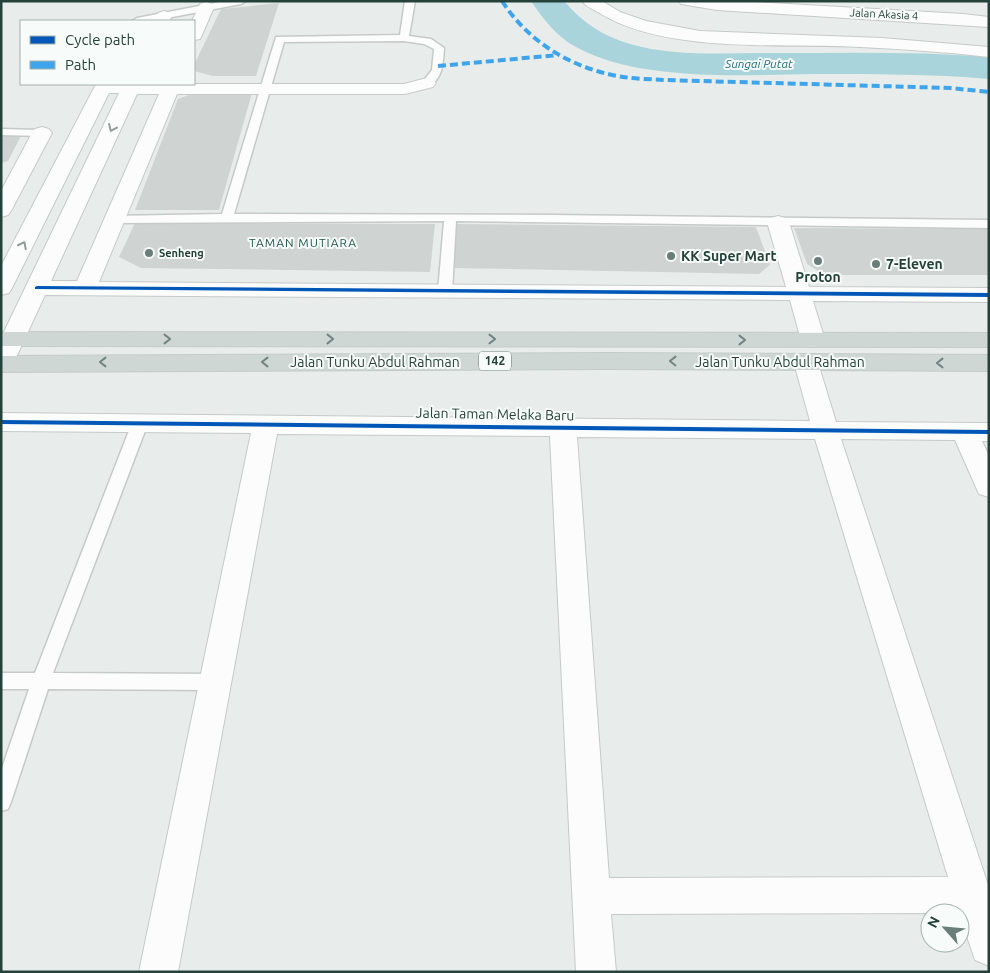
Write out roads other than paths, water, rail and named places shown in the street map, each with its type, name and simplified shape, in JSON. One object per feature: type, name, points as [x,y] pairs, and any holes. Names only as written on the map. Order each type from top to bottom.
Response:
[{"type":"main road","name":"Jalan Tunku Abdul Rahman","points":[[7,339],[810,351],[989,363]]},
{"type":"main road","name":"Jalan Tunku Abdul Rahman","points":[[1,364],[607,361],[989,340]]},
{"type":"street","points":[[590,1],[602,10],[627,22],[685,34],[938,46],[989,52]]},
{"type":"street","points":[[955,1],[963,18]]},
{"type":"street","name":"Jalan Akasia 4","points":[[688,2],[963,18],[989,22]]},
{"type":"street","points":[[195,33],[206,7]]},
{"type":"street","points":[[1,288],[104,86],[405,89],[427,83]]},
{"type":"street","points":[[1,364],[7,339],[37,288],[131,86]]},
{"type":"street","points":[[85,289],[171,86]]},
{"type":"street","points":[[1,211],[9,181],[42,133]]},
{"type":"street","points":[[9,181],[87,181]]},
{"type":"street","points":[[778,222],[799,293],[825,430],[989,947]]},
{"type":"street","points":[[37,288],[989,296]]},
{"type":"street","name":"Jalan Taman Melaka Baru","points":[[1,422],[976,431]]},
{"type":"street","points":[[158,972],[266,424]]},
{"type":"street","points":[[564,428],[596,972]]},
{"type":"street","points":[[976,431],[989,487]]},
{"type":"street","points":[[591,896],[973,895]]},
{"type":"lane","points":[[145,20],[241,1]]},
{"type":"lane","points":[[404,38],[410,1]]},
{"type":"lane","points":[[227,217],[280,39],[404,38],[427,41],[439,48],[437,70],[427,83]]},
{"type":"lane","points":[[1,132],[42,133]]},
{"type":"lane","points":[[114,220],[227,217],[450,218],[989,224]]},
{"type":"lane","points":[[446,292],[450,218]]},
{"type":"lane","points":[[1,802],[41,681],[140,423]]},
{"type":"lane","points":[[1,681],[215,682]]},
{"type":"waterway","name":"Sungai Putat","points":[[547,1],[568,25],[588,40],[617,51],[661,60],[707,64],[909,64],[989,68]]},
{"type":"place","name":"Senheng","points":[[149,253]]},
{"type":"place","name":"KK Super Mart","points":[[671,256]]},
{"type":"place","name":"Proton","points":[[818,261]]},
{"type":"place","name":"7-Eleven","points":[[876,264]]},
{"type":"district","name":"TAMAN MUTIARA","points":[[303,243]]}]
